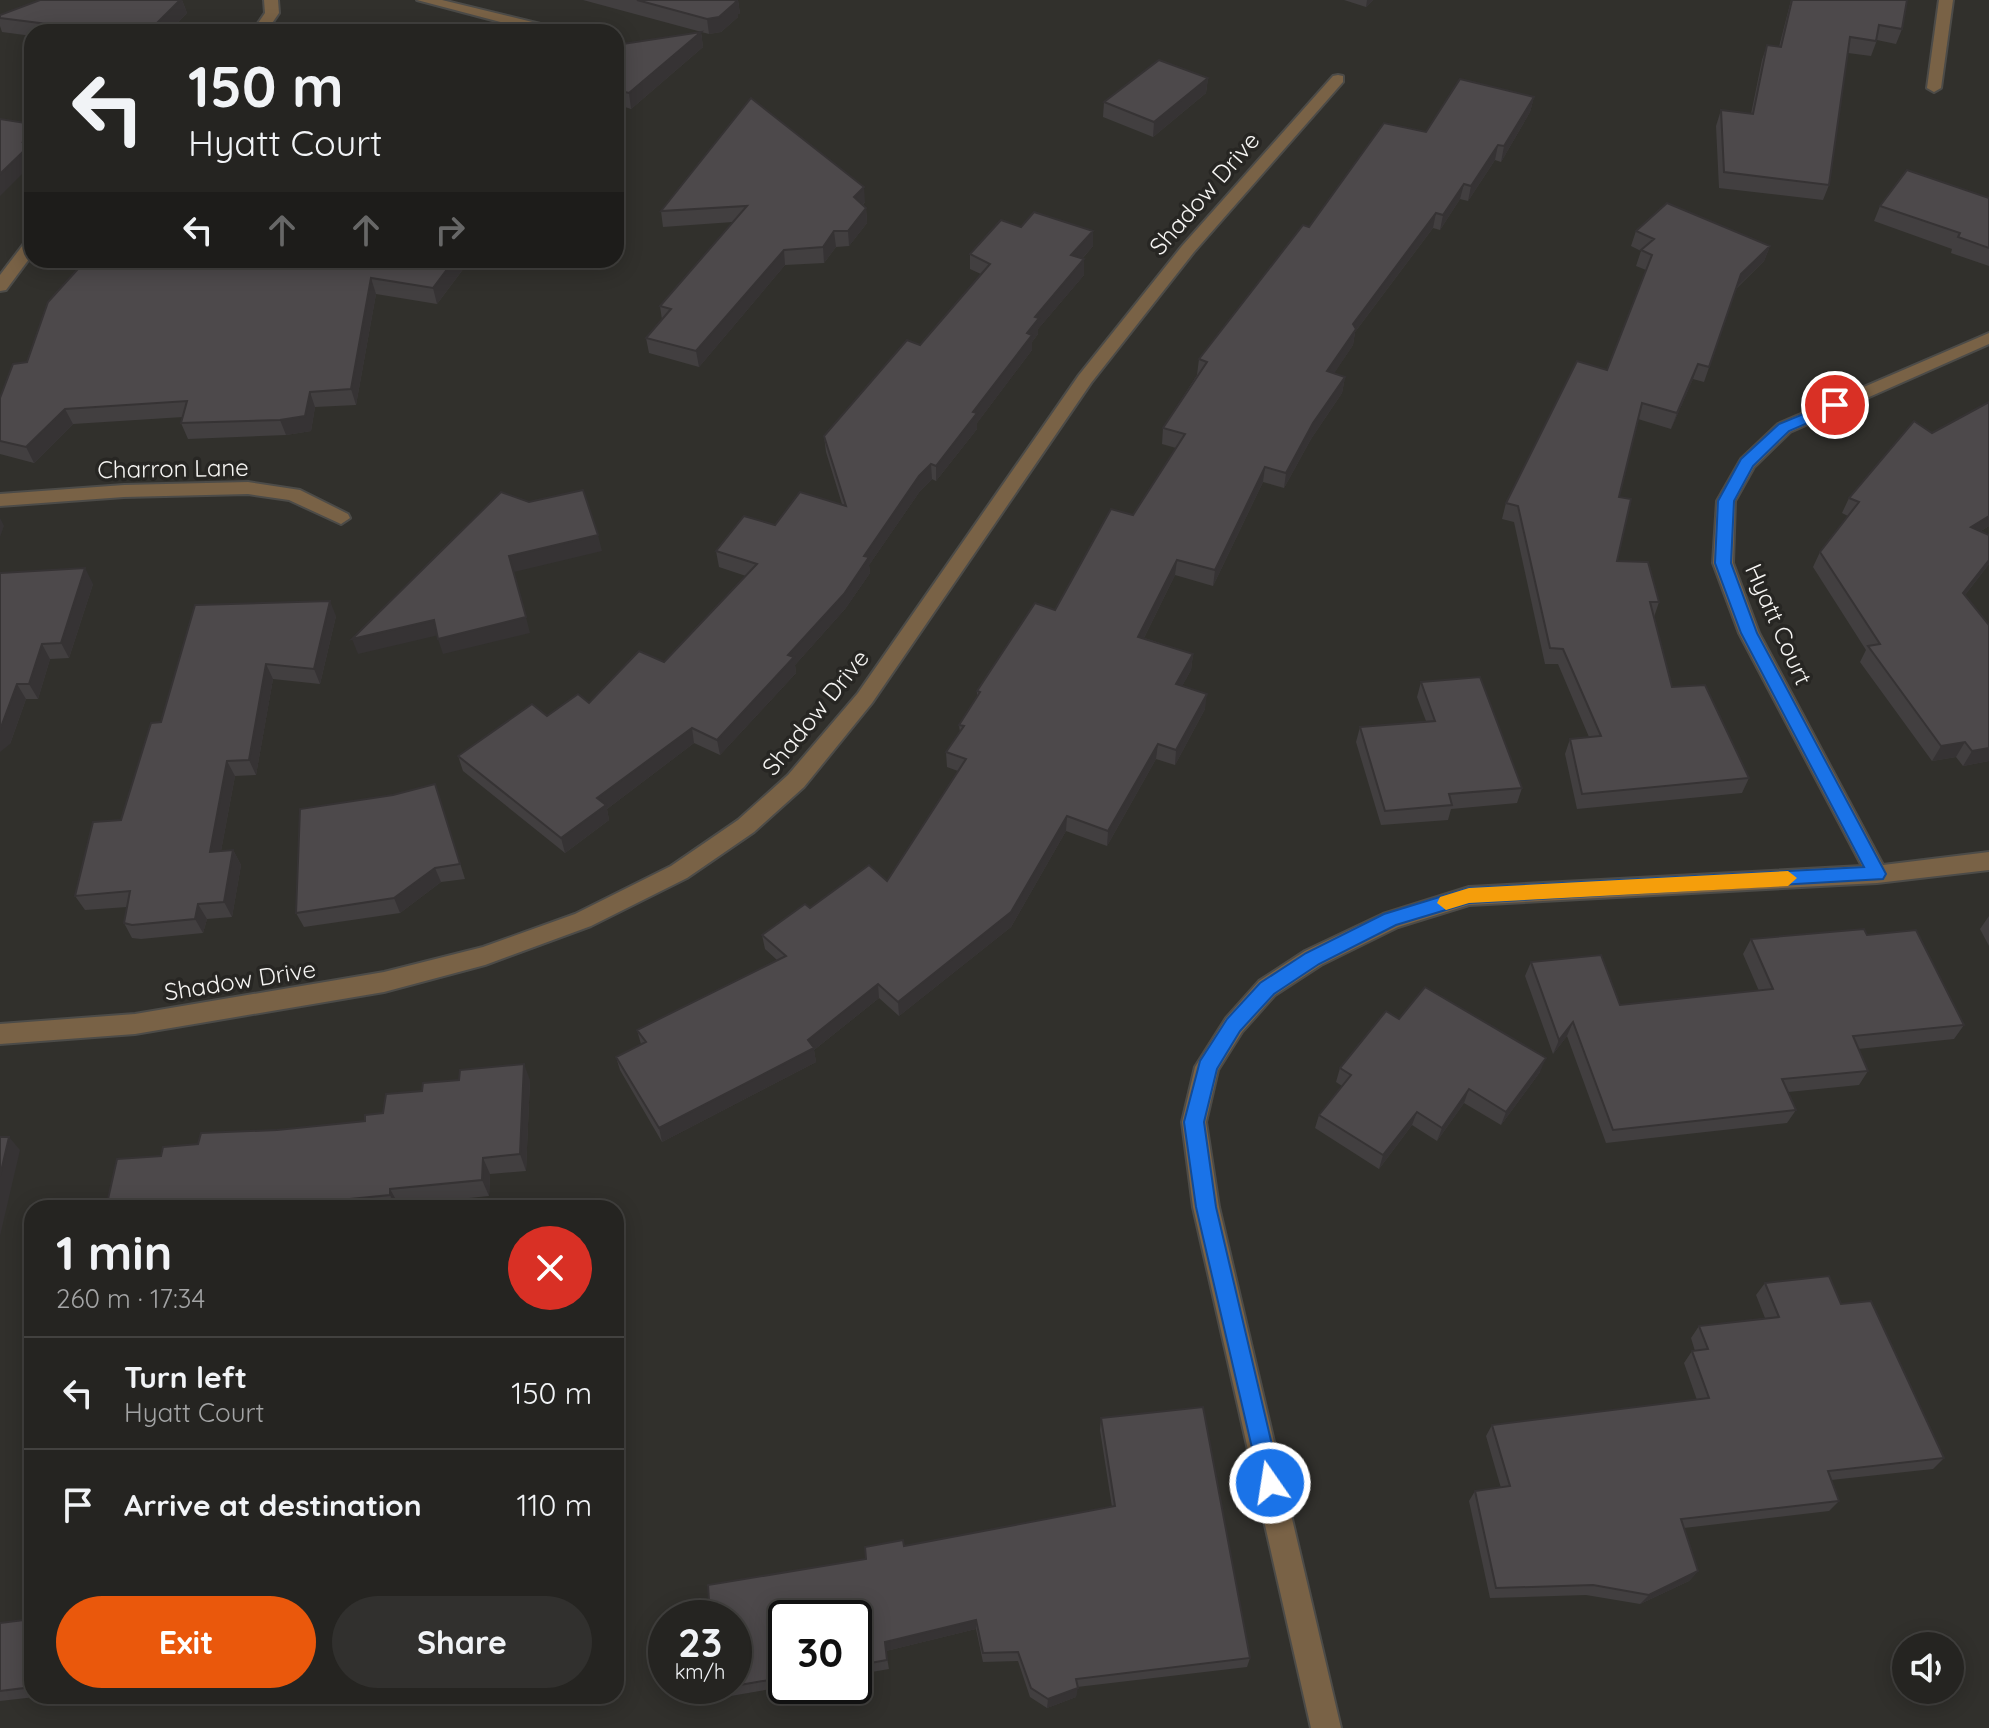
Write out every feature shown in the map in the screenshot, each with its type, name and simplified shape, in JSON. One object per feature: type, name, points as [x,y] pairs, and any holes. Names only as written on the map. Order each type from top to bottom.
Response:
[{"type":"street","points":[[424,0],[523,24]]},
{"type":"street","points":[[1934,88],[1946,0]]},
{"type":"street","points":[[264,24],[276,1]]},
{"type":"street","name":"Shadow Drive","points":[[0,1034],[135,1024],[384,982],[485,956],[583,920],[679,872],[746,826],[796,781],[865,698],[1085,379],[1188,249],[1338,79]]},
{"type":"street","points":[[0,286],[24,254]]},
{"type":"street","name":"Hyatt Court","points":[[1877,874],[1749,633],[1723,563],[1726,501],[1747,463],[1784,428],[1989,338]]},
{"type":"street","name":"Charron Lane","points":[[0,500],[124,491],[248,488],[293,494],[341,518]]},
{"type":"street","points":[[1326,1728],[1206,1207],[1194,1122],[1207,1067],[1234,1025],[1267,988],[1313,958],[1391,920],[1469,896],[1877,874],[1989,861]]},
{"type":"building","points":[[40,0],[180,0],[156,24],[48,24],[0,18],[0,15]]},
{"type":"building","points":[[637,0],[736,2],[719,17],[707,19]]},
{"type":"building","points":[[1792,0],[1907,0],[1902,29],[1879,25],[1876,41],[1850,37],[1829,185],[1724,172],[1721,110],[1753,114],[1767,45],[1781,47]]},
{"type":"building","points":[[701,32],[629,93],[624,92],[624,44]]},
{"type":"building","points":[[1159,60],[1208,78],[1154,122],[1104,102]]},
{"type":"building","points":[[1460,79],[1534,97],[1504,146],[1498,145],[1471,186],[1464,184],[1443,215],[1436,213],[1353,324],[1356,329],[1327,371],[1345,377],[1313,423],[1286,473],[1265,467],[1215,570],[1177,560],[1138,637],[1193,654],[1176,684],[1207,694],[1176,750],[1158,744],[1108,831],[1067,816],[1011,912],[898,1002],[878,984],[808,1040],[814,1048],[659,1128],[616,1057],[646,1042],[637,1030],[786,956],[762,935],[805,904],[810,908],[869,865],[887,881],[966,759],[946,752],[964,726],[959,725],[980,692],[977,691],[1035,603],[1055,610],[1111,509],[1133,515],[1185,434],[1163,428],[1207,362],[1199,359],[1303,225],[1309,227],[1384,123],[1426,132]]},
{"type":"building","points":[[751,98],[864,187],[854,197],[866,208],[848,231],[834,231],[823,247],[784,250],[696,351],[646,338],[671,309],[660,306],[747,206],[661,211]]},
{"type":"building","points":[[0,119],[24,123],[24,151],[0,174]]},
{"type":"building","points":[[1907,170],[1989,198],[1989,248],[1958,237],[1960,233],[1880,206]]},
{"type":"building","points":[[1667,203],[1770,246],[1741,274],[1709,367],[1698,364],[1677,413],[1642,403],[1619,497],[1631,499],[1617,561],[1648,562],[1659,602],[1650,602],[1672,687],[1705,685],[1749,778],[1582,794],[1570,739],[1601,736],[1563,649],[1550,648],[1518,506],[1506,503],[1577,361],[1607,370],[1652,255],[1641,250],[1654,239],[1636,231]]},
{"type":"building","points":[[1034,212],[1093,231],[1071,255],[1084,259],[1035,317],[1039,318],[1027,333],[1032,335],[973,412],[977,413],[936,466],[931,464],[919,476],[864,556],[869,557],[844,594],[788,655],[794,657],[717,740],[692,728],[597,798],[606,805],[561,838],[458,756],[532,704],[547,716],[578,694],[589,703],[639,651],[664,662],[757,564],[716,551],[744,516],[775,525],[800,492],[846,506],[824,436],[907,340],[920,345],[990,264],[970,254],[1001,220],[1021,227]]},
{"type":"building","points":[[79,268],[448,268],[433,288],[371,278],[351,389],[310,392],[305,416],[280,420],[181,423],[187,401],[65,409],[26,447],[0,441],[0,398],[13,364],[27,362],[48,302]]},
{"type":"building","points":[[1989,402],[1989,516],[1971,527],[1989,535],[1989,560],[1963,593],[1989,625],[1989,748],[1972,751],[1965,742],[1941,746],[1868,646],[1880,644],[1820,552],[1859,502],[1849,498],[1914,421],[1932,433]]},
{"type":"building","points":[[583,490],[598,535],[509,556],[526,617],[438,639],[434,620],[352,639],[501,492],[529,502]]},
{"type":"building","points":[[85,568],[61,643],[42,644],[29,684],[17,684],[0,730],[0,573]]},
{"type":"building","points":[[330,601],[314,669],[266,664],[249,760],[227,761],[210,852],[233,850],[224,902],[198,904],[195,919],[132,925],[124,923],[130,891],[75,896],[93,822],[121,820],[151,723],[161,722],[195,605]]},
{"type":"building","points":[[1480,677],[1522,788],[1449,794],[1452,805],[1385,811],[1360,727],[1435,721],[1421,682]]},
{"type":"building","points":[[435,784],[460,864],[435,868],[394,898],[296,913],[300,809],[393,795]]},
{"type":"building","points":[[1864,929],[1867,935],[1916,930],[1964,1025],[1853,1036],[1868,1071],[1782,1079],[1796,1110],[1613,1130],[1573,1022],[1559,1040],[1531,962],[1601,955],[1620,1005],[1773,989],[1751,939]]},
{"type":"building","points":[[1425,987],[1546,1058],[1506,1112],[1469,1089],[1442,1128],[1417,1112],[1383,1155],[1319,1115],[1351,1075],[1340,1068],[1386,1011],[1399,1019]]},
{"type":"building","points":[[524,1064],[520,1154],[483,1158],[482,1180],[390,1189],[390,1195],[340,1200],[108,1200],[117,1159],[161,1156],[163,1147],[198,1144],[201,1133],[277,1130],[365,1121],[365,1115],[383,1113],[386,1094],[422,1091],[423,1083],[459,1080],[460,1070]]},
{"type":"building","points":[[0,1137],[9,1137],[0,1176]]},
{"type":"building","points":[[1829,1276],[1841,1304],[1871,1301],[1944,1458],[1828,1471],[1839,1501],[1681,1519],[1698,1571],[1649,1595],[1593,1585],[1496,1588],[1475,1491],[1510,1486],[1492,1425],[1709,1398],[1692,1351],[1708,1349],[1699,1326],[1779,1317],[1765,1283]]},
{"type":"building","points":[[1203,1407],[1250,1658],[1076,1679],[1078,1688],[1048,1699],[1031,1688],[1018,1652],[983,1653],[976,1620],[885,1642],[887,1660],[872,1663],[872,1600],[768,1600],[768,1680],[752,1683],[752,1600],[709,1600],[708,1585],[866,1559],[865,1547],[903,1540],[904,1546],[1115,1506],[1101,1418]]},
{"type":"building","points":[[24,1620],[24,1688],[0,1691],[0,1623]]},
{"type":"slow traffic","points":[[1446,903],[1469,896],[1788,878]]},
{"type":"route","points":[[1270,1483],[1206,1207],[1194,1122],[1207,1067],[1234,1025],[1267,988],[1313,958],[1391,920],[1469,896],[1877,874],[1749,633],[1723,563],[1726,501],[1747,463],[1784,428],[1835,405]]}]
